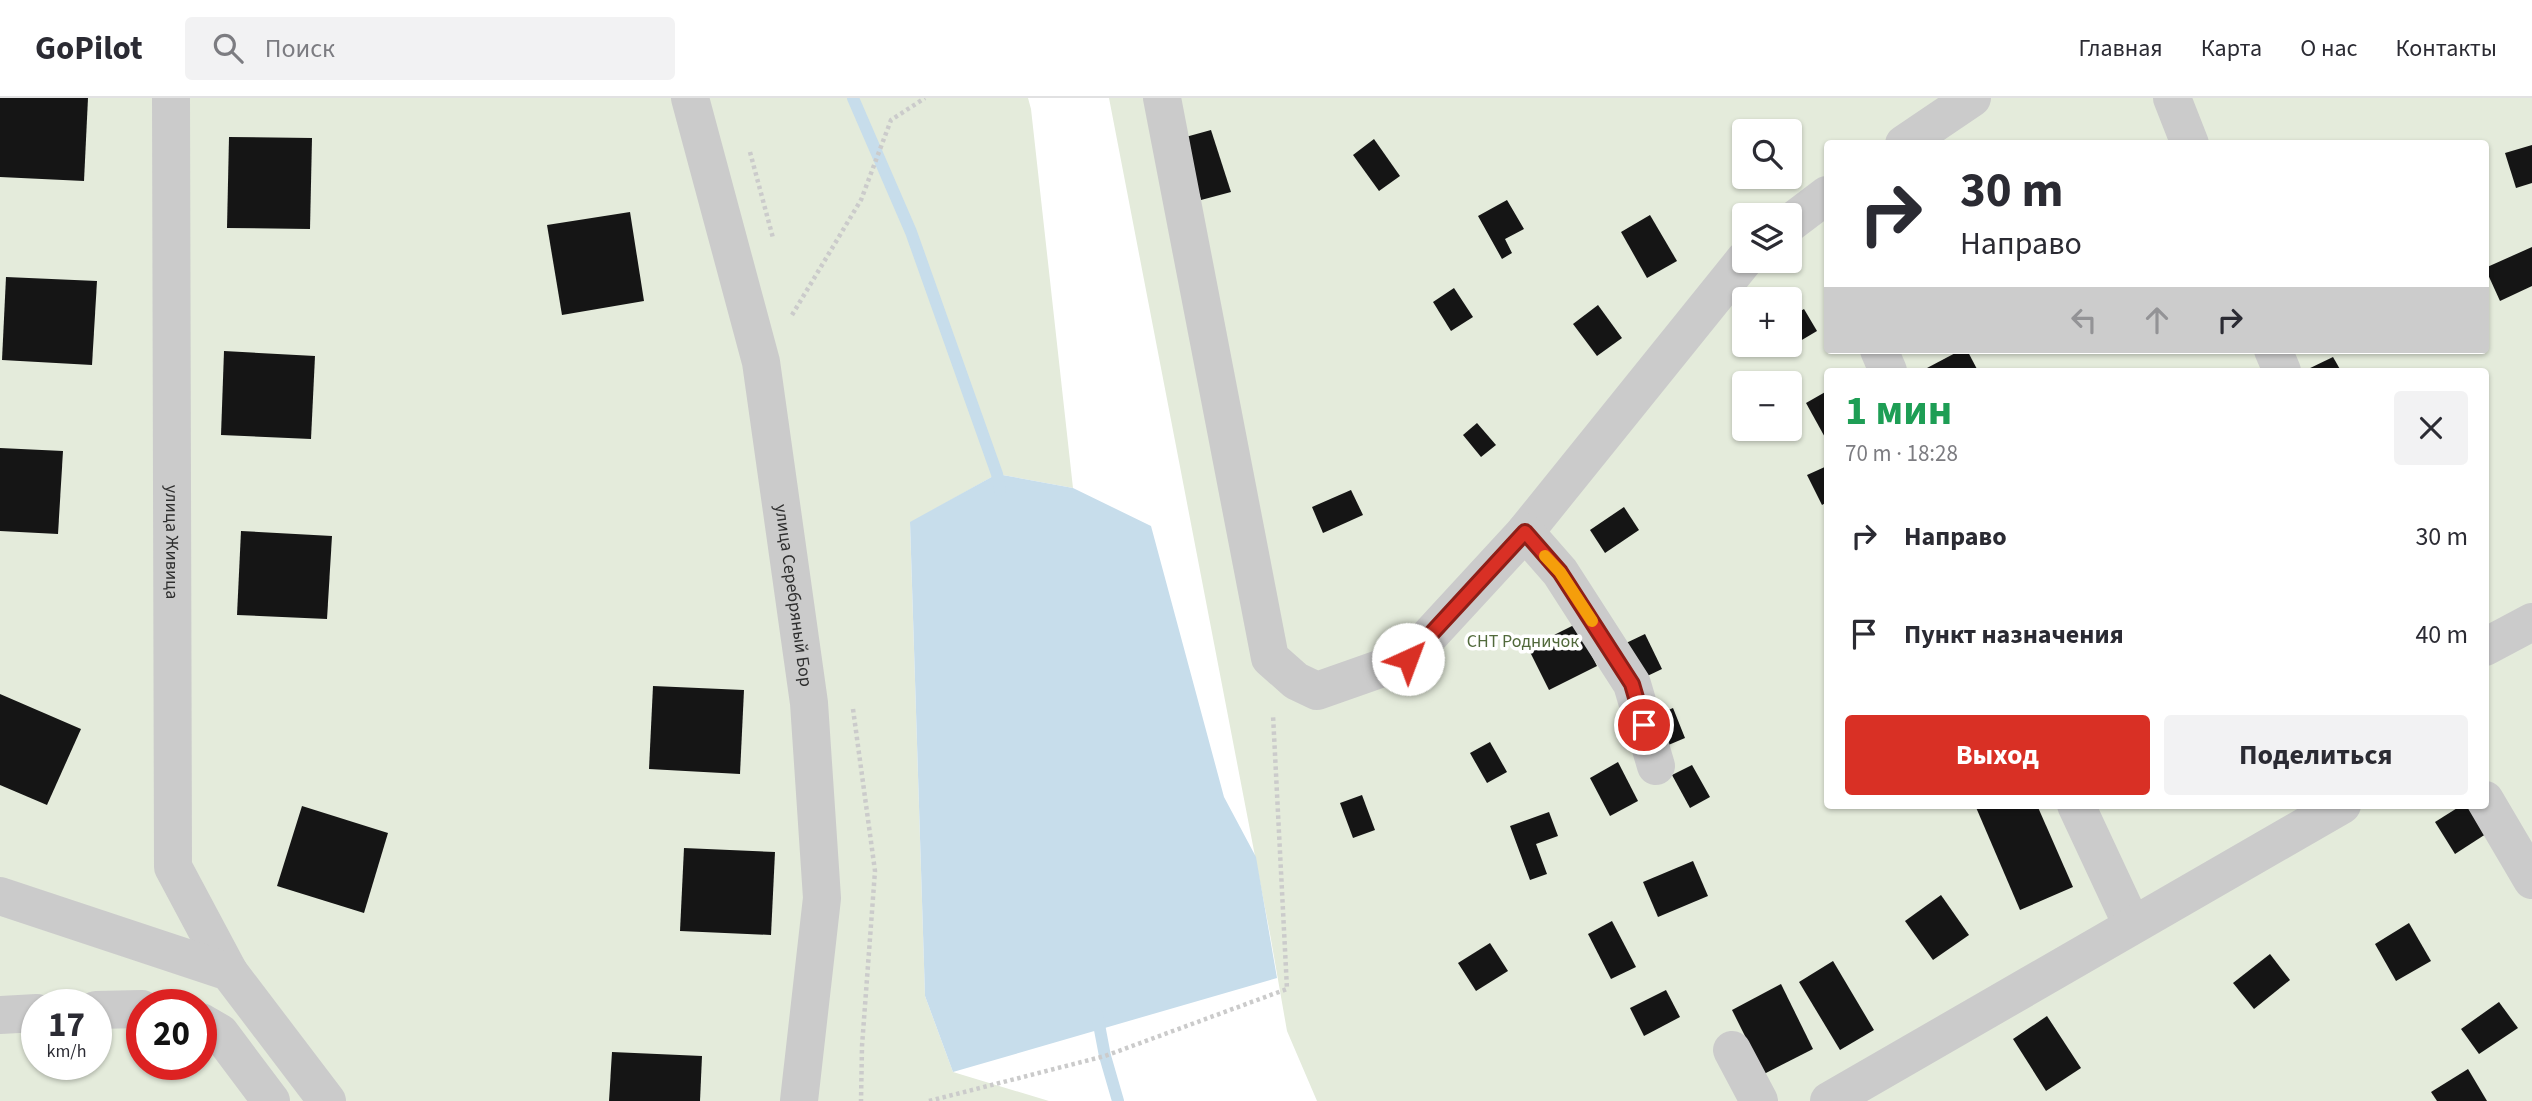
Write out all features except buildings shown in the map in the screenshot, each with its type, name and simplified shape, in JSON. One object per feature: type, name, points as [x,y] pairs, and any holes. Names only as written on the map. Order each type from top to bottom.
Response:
[{"type":"street","name":"улица Живица","points":[[171,98],[173,867],[229,972],[327,1101]]},
{"type":"street","name":"улица Серебряный Бор","points":[[690,98],[761,362],[809,703],[822,898],[800,1101]]},
{"type":"street","points":[[1162,98],[1270,658],[1296,681],[1317,691],[1408,659],[1525,532],[1733,273]]},
{"type":"street","points":[[1910,140],[1972,98]]},
{"type":"street","points":[[2172,98],[2188,140]]},
{"type":"street","points":[[1525,532],[1560,572],[1632,684],[1656,766]]},
{"type":"street","points":[[2489,645],[2532,622]]},
{"type":"street","points":[[2489,807],[2532,880]]},
{"type":"street","points":[[2078,809],[2132,925]]},
{"type":"street","points":[[1829,1101],[2335,809]]},
{"type":"street","points":[[0,896],[229,972]]},
{"type":"street","points":[[0,1014],[21,1013]]},
{"type":"street","points":[[217,1031],[271,1101]]},
{"type":"street","points":[[1732,1050],[1759,1101]]},
{"type":"path","points":[[792,316],[861,200],[891,120],[925,98]]},
{"type":"path","points":[[929,1101],[1105,1056],[1287,989],[1270,658]]},
{"type":"green space","points":[[0,98],[1028,98],[1073,488],[997,474],[910,523],[925,996],[953,1072],[1049,1101],[0,1101]]},
{"type":"green space","name":"СНТ Родничок","points":[[1109,98],[2532,98],[2532,1101],[1317,1101],[1287,1031]]},
{"type":"water","points":[[997,474],[1073,488],[1151,526],[1224,797],[1256,857],[1277,978],[953,1072],[925,996],[910,522]]},
{"type":"waterway","points":[[853,98],[911,232],[997,474],[1000,490]]},
{"type":"waterway","points":[[1097,1014],[1118,1101]]},
{"type":"slow traffic","points":[[1545,556],[1560,572],[1592,621]]},
{"type":"route","points":[[1408,659],[1525,532],[1560,572],[1632,684],[1644,725]]}]
